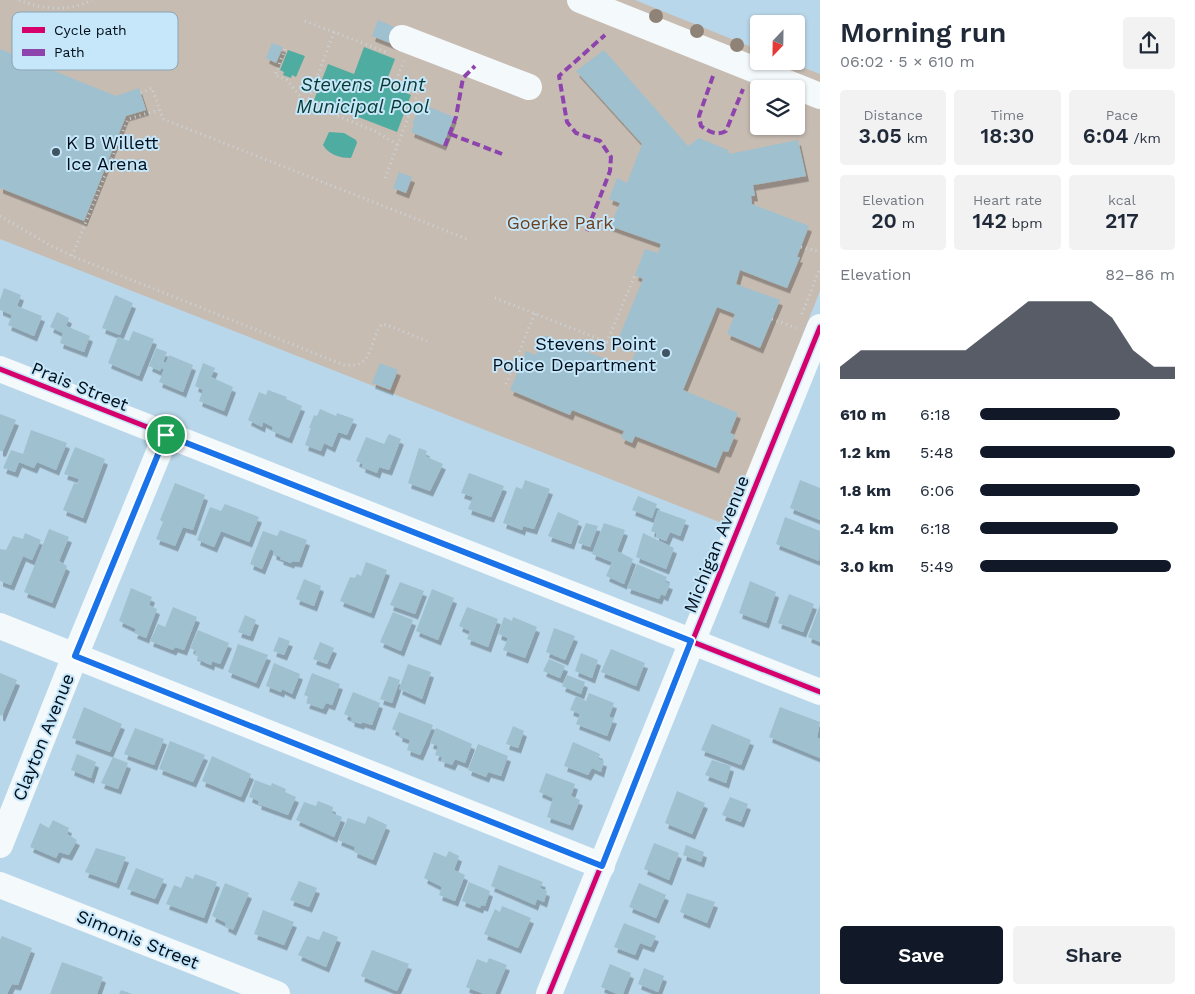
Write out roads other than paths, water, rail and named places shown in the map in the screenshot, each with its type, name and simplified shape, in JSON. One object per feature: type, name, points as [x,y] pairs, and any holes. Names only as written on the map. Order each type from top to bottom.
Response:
[{"type":"street","points":[[580,0],[820,96]]},
{"type":"street","points":[[398,50],[529,87]]},
{"type":"street","name":"Michigan Avenue","points":[[549,994],[691,641],[808,337]]},
{"type":"street","name":"Prais Street","points":[[0,369],[820,692]]},
{"type":"street","name":"Clayton Avenue","points":[[0,845],[166,435]]},
{"type":"street","points":[[0,626],[602,866]]},
{"type":"street","name":"Simonis Street","points":[[0,885],[277,994]]},
{"type":"water","name":"Stevens Point Municipal Pool","points":[[364,47],[395,59],[385,85],[411,95],[397,132],[314,100],[328,64],[354,74]]},
{"type":"water","points":[[288,50],[305,56],[296,77],[292,75],[291,78],[283,75],[284,72],[280,70]]},
{"type":"water","points":[[329,132],[344,133],[356,140],[357,143],[351,158],[335,155],[325,148],[323,145]]},
{"type":"place","name":"K B Willett Ice Arena","points":[[56,152]]},
{"type":"place","name":"Stevens Point Police Department","points":[[666,353]]},
{"type":"park label","name":"Goerke Park","points":[[560,222]]}]
